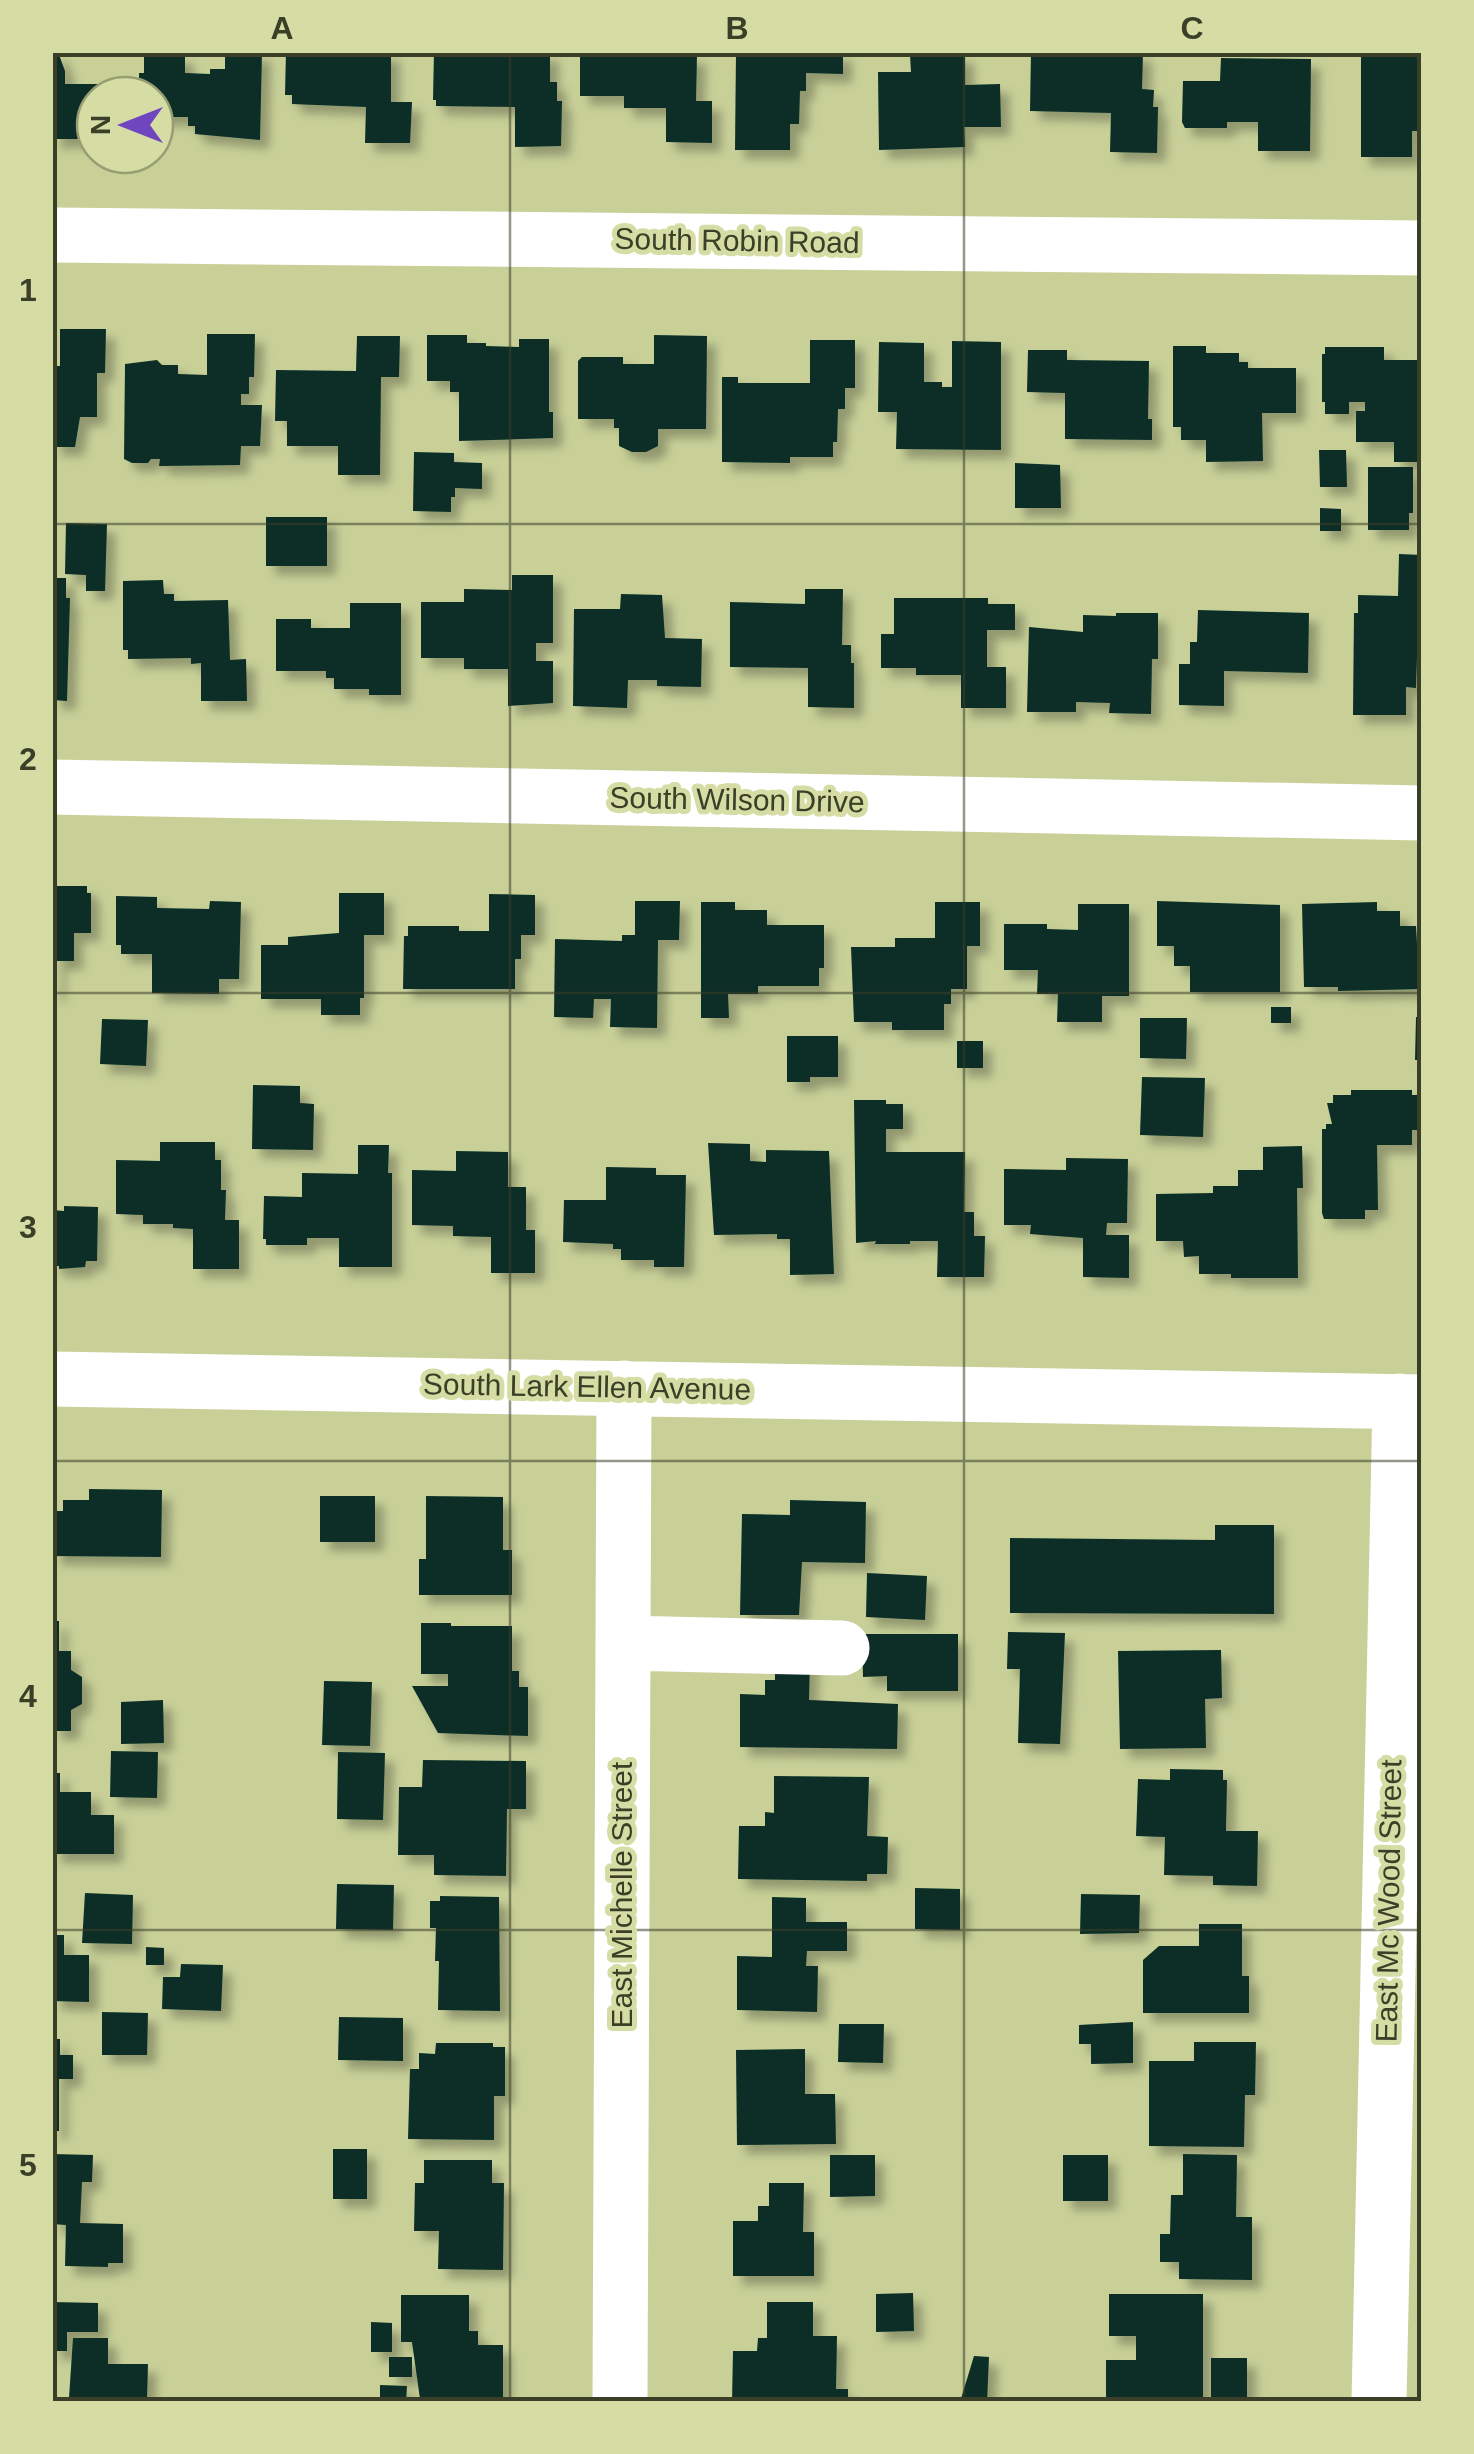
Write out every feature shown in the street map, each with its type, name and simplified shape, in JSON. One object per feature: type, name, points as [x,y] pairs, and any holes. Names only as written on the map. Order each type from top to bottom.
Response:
[{"type":"street","name":"South Robin Road","points":[[52,234],[1422,248]]},
{"type":"street","name":"South Wilson Drive","points":[[52,787],[1422,813]]},
{"type":"street","name":"South Lark Ellen Avenue","points":[[52,1379],[1410,1402]]},
{"type":"street","name":"East Michelle Street","points":[[620,2402],[624,1388]]},
{"type":"street","name":"East Mc Wood Street","points":[[1379,2402],[1410,1402]]},
{"type":"street","points":[[623,1642],[842,1648]]},
{"type":"building","points":[[52,52],[58,52],[65,84],[75,84],[75,139],[52,142]]},
{"type":"building","points":[[225,52],[262,52],[260,140],[195,134],[195,126],[188,126],[188,117],[175,117],[175,75],[139,75],[144,73],[144,55],[185,55],[185,73],[210,74],[210,69],[225,69]]},
{"type":"building","points":[[286,52],[391,52],[391,102],[412,102],[410,143],[365,143],[366,107],[292,104],[292,95],[285,95]]},
{"type":"building","points":[[434,52],[550,52],[550,82],[557,82],[557,101],[562,101],[561,146],[515,147],[515,107],[436,106]]},
{"type":"building","points":[[580,52],[697,55],[696,101],[712,101],[712,143],[666,142],[666,108],[624,108],[624,96],[580,96]]},
{"type":"building","points":[[736,52],[843,52],[843,74],[806,73],[806,91],[800,91],[799,124],[790,124],[790,150],[735,150]]},
{"type":"building","points":[[1031,52],[1143,52],[1142,89],[1154,90],[1153,107],[1158,107],[1157,153],[1110,152],[1111,113],[1030,111]]},
{"type":"building","points":[[1422,52],[1422,131],[1412,131],[1412,157],[1361,157],[1361,54]]},
{"type":"building","points":[[965,54],[965,85],[1000,84],[1001,127],[964,127],[965,147],[879,150],[878,72],[911,72],[910,55]]},
{"type":"building","points":[[1221,58],[1311,59],[1310,151],[1258,151],[1258,122],[1227,122],[1227,128],[1185,128],[1183,81],[1220,81]]},
{"type":"building","points":[[60,329],[106,329],[105,373],[97,373],[97,417],[80,417],[75,447],[52,447],[52,366],[60,366]]},
{"type":"building","points":[[207,334],[255,334],[254,377],[249,377],[249,394],[241,394],[241,405],[262,405],[260,446],[241,446],[240,465],[159,466],[160,459],[132,463],[124,459],[125,364],[157,360],[162,365],[178,365],[178,374],[207,375]]},
{"type":"building","points":[[427,335],[467,335],[467,343],[486,346],[519,347],[519,339],[549,339],[553,438],[459,441],[459,392],[450,392],[450,381],[427,381]]},
{"type":"building","points":[[654,335],[707,336],[706,429],[658,429],[658,446],[646,452],[632,452],[619,446],[619,428],[614,428],[614,419],[578,419],[578,361],[582,357],[623,357],[623,364],[654,364]]},
{"type":"building","points":[[357,336],[400,336],[399,377],[381,377],[380,475],[338,475],[338,446],[287,446],[287,421],[275,421],[276,370],[356,371]]},
{"type":"building","points":[[810,340],[855,340],[855,388],[845,388],[845,409],[838,409],[833,457],[790,457],[790,463],[722,462],[722,377],[738,377],[738,383],[810,383]]},
{"type":"building","points":[[952,341],[1001,342],[1001,450],[896,449],[897,412],[878,412],[879,342],[924,343],[924,382],[942,382],[942,387],[952,387]]},
{"type":"building","points":[[1173,346],[1206,346],[1206,353],[1239,353],[1239,362],[1248,362],[1248,368],[1296,368],[1296,413],[1262,413],[1263,461],[1206,462],[1206,440],[1181,440],[1181,427],[1173,427]]},
{"type":"building","points":[[1325,347],[1384,347],[1384,360],[1420,360],[1422,462],[1394,462],[1394,442],[1356,442],[1356,411],[1365,411],[1365,402],[1349,402],[1349,414],[1325,414]]},
{"type":"building","points":[[1028,350],[1067,350],[1067,360],[1149,361],[1148,419],[1152,419],[1152,440],[1065,439],[1065,393],[1027,392]]},
{"type":"building","points":[[1319,450],[1346,450],[1347,487],[1320,487]]},
{"type":"building","points":[[414,452],[454,453],[454,462],[482,463],[482,489],[455,488],[451,512],[413,511]]},
{"type":"building","points":[[1015,463],[1060,465],[1061,508],[1015,508]]},
{"type":"building","points":[[1368,467],[1413,467],[1409,530],[1368,530]]},
{"type":"building","points":[[1320,508],[1341,509],[1341,531],[1320,531]]},
{"type":"building","points":[[266,517],[327,517],[327,566],[266,566]]},
{"type":"building","points":[[66,523],[107,524],[105,591],[86,591],[86,575],[65,574]]},
{"type":"building","points":[[1399,554],[1422,555],[1422,657],[1417,657],[1416,688],[1406,687],[1406,715],[1353,715],[1354,613],[1358,613],[1358,595],[1398,596]]},
{"type":"building","points":[[512,575],[553,575],[553,643],[536,643],[536,661],[553,661],[553,703],[508,706],[508,669],[464,669],[464,658],[421,658],[421,602],[464,602],[464,589],[512,590]]},
{"type":"building","points":[[52,578],[66,578],[66,598],[70,598],[67,701],[52,700]]},
{"type":"building","points":[[163,580],[164,594],[174,594],[174,601],[228,600],[230,660],[246,659],[247,701],[201,701],[201,663],[191,664],[191,658],[128,659],[128,650],[123,650],[123,581]]},
{"type":"building","points":[[805,589],[843,589],[842,645],[851,645],[854,708],[808,707],[808,668],[730,667],[730,602],[805,604]]},
{"type":"building","points":[[621,594],[662,595],[665,638],[702,639],[701,687],[657,686],[657,680],[628,680],[627,708],[573,706],[574,609],[620,609]]},
{"type":"building","points":[[894,598],[988,598],[988,604],[1015,604],[1015,630],[987,630],[987,667],[1006,667],[1006,708],[961,708],[961,675],[916,675],[916,668],[881,668],[881,634],[894,634]]},
{"type":"building","points":[[350,603],[401,603],[401,695],[369,695],[369,689],[334,689],[334,678],[326,678],[326,671],[276,671],[276,619],[311,619],[311,628],[350,628]]},
{"type":"building","points":[[1198,610],[1309,613],[1308,673],[1224,671],[1224,706],[1179,705],[1179,664],[1190,664],[1190,642],[1197,642]]},
{"type":"building","points":[[1158,613],[1158,659],[1152,659],[1151,714],[1109,713],[1110,703],[1076,702],[1076,712],[1027,712],[1029,627],[1083,632],[1083,615]]},
{"type":"building","points":[[53,886],[87,886],[87,893],[91,893],[91,933],[74,933],[74,961],[57,961],[57,993],[52,993]]},
{"type":"building","points":[[339,893],[384,893],[384,935],[364,935],[364,998],[360,998],[360,1015],[321,1015],[321,999],[261,999],[261,945],[288,945],[288,937],[339,933]]},
{"type":"building","points":[[489,894],[535,895],[535,935],[521,935],[521,959],[515,959],[515,989],[403,989],[404,936],[408,936],[408,926],[459,926],[459,931],[489,931]]},
{"type":"building","points":[[116,896],[157,897],[157,908],[209,909],[210,901],[241,902],[239,979],[219,979],[219,994],[152,993],[152,954],[121,954],[121,945],[116,945]]},
{"type":"building","points":[[635,901],[680,901],[679,940],[658,940],[657,1028],[610,1027],[611,999],[594,999],[593,1018],[554,1017],[555,939],[622,941],[622,935],[635,935]]},
{"type":"building","points":[[1157,901],[1280,905],[1280,992],[1190,992],[1190,966],[1174,966],[1174,946],[1157,946]]},
{"type":"building","points":[[701,902],[735,902],[735,910],[767,910],[767,925],[824,925],[824,968],[819,968],[819,986],[758,986],[758,994],[728,994],[729,1018],[701,1018]]},
{"type":"building","points":[[935,902],[980,902],[980,946],[967,946],[967,989],[951,989],[951,1004],[944,1004],[944,1030],[892,1030],[892,1022],[854,1022],[851,947],[895,947],[895,938],[935,938]]},
{"type":"building","points":[[1377,902],[1377,911],[1400,911],[1400,926],[1416,926],[1417,944],[1422,944],[1422,989],[1338,991],[1338,987],[1304,987],[1302,904]]},
{"type":"building","points":[[1078,904],[1129,904],[1129,996],[1102,996],[1102,1022],[1057,1022],[1058,994],[1037,994],[1038,970],[1004,970],[1004,924],[1047,924],[1047,929],[1078,930]]},
{"type":"building","points":[[1271,1007],[1291,1007],[1291,1023],[1271,1023]]},
{"type":"building","points":[[1416,1017],[1422,1017],[1422,1060],[1415,1060]]},
{"type":"building","points":[[1140,1018],[1187,1018],[1186,1059],[1140,1058]]},
{"type":"building","points":[[102,1019],[148,1020],[146,1066],[100,1064]]},
{"type":"building","points":[[787,1036],[838,1036],[838,1077],[787,1082]]},
{"type":"building","points":[[957,1041],[983,1041],[983,1068],[957,1068]]},
{"type":"building","points":[[1142,1077],[1205,1078],[1203,1137],[1140,1135]]},
{"type":"building","points":[[253,1085],[300,1086],[300,1103],[314,1104],[313,1150],[252,1149]]},
{"type":"building","points":[[1351,1090],[1412,1090],[1412,1095],[1422,1095],[1422,1130],[1412,1130],[1412,1145],[1377,1145],[1378,1210],[1365,1210],[1365,1219],[1324,1219],[1322,1129],[1332,1124],[1327,1103],[1333,1103],[1333,1095],[1351,1095]]},
{"type":"building","points":[[854,1100],[903,1104],[903,1129],[886,1129],[886,1152],[965,1152],[964,1212],[974,1212],[974,1236],[985,1236],[984,1277],[937,1277],[938,1241],[856,1243]]},
{"type":"building","points":[[160,1142],[215,1142],[215,1160],[221,1160],[221,1190],[226,1190],[225,1220],[239,1220],[239,1269],[193,1269],[193,1229],[143,1224],[143,1215],[116,1214],[116,1160],[160,1161]]},
{"type":"building","points":[[708,1143],[750,1144],[750,1161],[766,1162],[766,1150],[829,1151],[834,1274],[790,1275],[790,1239],[777,1239],[777,1234],[714,1235]]},
{"type":"building","points":[[358,1145],[389,1145],[392,1267],[339,1267],[339,1238],[307,1238],[307,1245],[266,1245],[264,1196],[302,1197],[302,1173],[358,1174]]},
{"type":"building","points":[[1302,1146],[1303,1188],[1297,1188],[1298,1278],[1199,1274],[1199,1256],[1184,1257],[1183,1241],[1156,1241],[1156,1194],[1213,1193],[1213,1186],[1238,1186],[1238,1170],[1263,1170],[1263,1147]]},
{"type":"building","points":[[456,1151],[508,1152],[508,1187],[526,1187],[526,1230],[535,1230],[535,1273],[491,1273],[491,1237],[453,1236],[453,1226],[412,1225],[412,1170],[456,1171]]},
{"type":"building","points":[[1066,1158],[1128,1159],[1127,1223],[1107,1223],[1106,1235],[1129,1235],[1129,1278],[1083,1277],[1083,1238],[1030,1234],[1031,1225],[1004,1225],[1004,1169],[1066,1170]]},
{"type":"building","points":[[606,1167],[656,1168],[656,1175],[686,1175],[684,1267],[654,1267],[654,1260],[621,1260],[621,1249],[613,1249],[613,1244],[563,1242],[564,1200],[606,1200]]},
{"type":"building","points":[[64,1206],[98,1207],[97,1261],[86,1261],[85,1267],[52,1266],[52,1210],[64,1211]]},
{"type":"building","points":[[89,1489],[162,1490],[161,1557],[52,1556],[52,1511],[63,1511],[63,1500],[89,1500]]},
{"type":"building","points":[[320,1496],[375,1496],[375,1542],[320,1542]]},
{"type":"building","points":[[426,1496],[503,1497],[503,1550],[512,1550],[512,1595],[419,1595],[419,1559],[426,1559]]},
{"type":"building","points":[[790,1500],[866,1502],[865,1563],[802,1562],[799,1615],[740,1615],[742,1514],[790,1515]]},
{"type":"building","points":[[1215,1525],[1274,1525],[1274,1614],[1010,1613],[1010,1538],[1215,1540]]},
{"type":"building","points":[[867,1573],[927,1576],[925,1620],[866,1617]]},
{"type":"building","points":[[52,1621],[59,1621],[59,1651],[71,1651],[71,1670],[82,1677],[82,1704],[71,1710],[71,1731],[52,1731]]},
{"type":"building","points":[[421,1623],[512,1626],[512,1671],[519,1671],[519,1687],[528,1687],[528,1736],[438,1733],[412,1686],[448,1686],[448,1674],[421,1674]]},
{"type":"building","points":[[1008,1632],[1065,1633],[1060,1744],[1018,1743],[1020,1669],[1007,1669]]},
{"type":"building","points":[[862,1634],[958,1634],[958,1691],[887,1691],[887,1676],[863,1677]]},
{"type":"building","points":[[1221,1650],[1222,1698],[1205,1699],[1206,1748],[1120,1749],[1118,1651]]},
{"type":"building","points":[[775,1657],[810,1658],[809,1700],[898,1704],[897,1749],[740,1747],[740,1694],[765,1695],[765,1680],[775,1680]]},
{"type":"building","points":[[324,1681],[372,1682],[370,1746],[322,1745]]},
{"type":"building","points":[[163,1700],[164,1743],[121,1744],[121,1702]]},
{"type":"building","points":[[111,1751],[158,1752],[157,1798],[110,1797]]},
{"type":"building","points":[[338,1752],[385,1753],[383,1820],[337,1819]]},
{"type":"building","points":[[423,1760],[526,1761],[526,1809],[507,1809],[506,1876],[434,1875],[434,1855],[398,1855],[399,1787],[422,1787]]},
{"type":"building","points":[[1170,1769],[1223,1770],[1223,1780],[1227,1780],[1226,1831],[1258,1831],[1257,1886],[1213,1885],[1213,1876],[1164,1875],[1165,1837],[1136,1836],[1138,1779],[1170,1780]]},
{"type":"building","points":[[52,1773],[60,1773],[60,1792],[91,1792],[91,1815],[114,1815],[114,1854],[52,1854]]},
{"type":"building","points":[[774,1776],[869,1777],[867,1836],[888,1837],[887,1874],[867,1874],[867,1881],[738,1879],[739,1826],[765,1826],[765,1812],[774,1813]]},
{"type":"building","points":[[337,1884],[394,1885],[393,1930],[336,1929]]},
{"type":"building","points":[[915,1888],[960,1889],[960,1930],[915,1929]]},
{"type":"building","points":[[85,1893],[133,1895],[132,1944],[82,1943]]},
{"type":"building","points":[[1081,1894],[1140,1895],[1139,1933],[1080,1934]]},
{"type":"building","points":[[440,1896],[499,1897],[500,2011],[438,2010],[439,1961],[435,1961],[436,1928],[430,1928],[430,1901],[440,1901]]},
{"type":"building","points":[[772,1897],[806,1898],[806,1922],[847,1922],[847,1951],[807,1951],[806,1966],[818,1966],[817,2012],[737,2010],[737,1956],[772,1957]]},
{"type":"building","points":[[1199,1924],[1242,1924],[1242,1976],[1249,1976],[1249,2013],[1143,2013],[1143,1960],[1159,1946],[1199,1946]]},
{"type":"building","points":[[52,1935],[64,1935],[64,1955],[89,1955],[89,2002],[52,2001]]},
{"type":"building","points":[[146,1947],[164,1948],[164,1965],[146,1965]]},
{"type":"building","points":[[181,1964],[223,1965],[221,2011],[162,2009],[163,1977],[180,1977]]},
{"type":"building","points":[[102,2012],[148,2013],[147,2055],[102,2055]]},
{"type":"building","points":[[339,2017],[403,2018],[403,2061],[338,2060]]},
{"type":"building","points":[[1133,2022],[1133,2063],[1091,2064],[1091,2044],[1079,2044],[1079,2025]]},
{"type":"building","points":[[839,2024],[884,2024],[883,2063],[838,2062]]},
{"type":"building","points":[[52,2039],[60,2039],[60,2055],[73,2055],[73,2079],[59,2079],[59,2131],[52,2131]]},
{"type":"building","points":[[1194,2042],[1256,2042],[1255,2095],[1245,2095],[1244,2147],[1149,2146],[1149,2061],[1194,2061]]},
{"type":"building","points":[[436,2043],[493,2043],[493,2047],[505,2047],[505,2096],[494,2096],[494,2140],[408,2139],[410,2069],[419,2069],[419,2053],[435,2054]]},
{"type":"building","points":[[805,2049],[805,2094],[835,2094],[836,2144],[737,2145],[736,2050]]},
{"type":"building","points":[[333,2149],[367,2149],[367,2199],[333,2199]]},
{"type":"building","points":[[52,2154],[93,2155],[92,2182],[82,2182],[80,2223],[123,2224],[123,2263],[108,2263],[108,2267],[65,2266],[66,2225],[52,2224]]},
{"type":"building","points":[[1183,2154],[1237,2155],[1236,2217],[1252,2217],[1252,2280],[1179,2279],[1179,2262],[1160,2262],[1160,2234],[1170,2234],[1171,2195],[1183,2195]]},
{"type":"building","points":[[830,2155],[875,2155],[875,2196],[830,2197]]},
{"type":"building","points":[[1063,2155],[1108,2155],[1108,2201],[1063,2201]]},
{"type":"building","points":[[424,2160],[492,2160],[492,2183],[504,2183],[503,2270],[438,2269],[439,2231],[414,2231],[415,2183],[424,2183]]},
{"type":"building","points":[[769,2183],[804,2183],[803,2232],[814,2232],[814,2276],[733,2276],[733,2221],[758,2221],[758,2206],[769,2206]]},
{"type":"building","points":[[913,2293],[914,2331],[876,2332],[876,2294]]},
{"type":"building","points":[[1109,2294],[1203,2294],[1203,2401],[1106,2401],[1106,2360],[1136,2360],[1136,2336],[1109,2336]]},
{"type":"building","points":[[401,2295],[469,2295],[469,2331],[478,2331],[478,2345],[503,2345],[503,2399],[420,2399],[412,2342],[401,2342]]},
{"type":"building","points":[[52,2302],[98,2303],[98,2332],[67,2332],[67,2351],[52,2351]]},
{"type":"building","points":[[767,2302],[813,2302],[813,2336],[837,2336],[836,2389],[848,2389],[848,2402],[732,2402],[733,2351],[757,2351],[758,2338],[767,2338]]},
{"type":"building","points":[[371,2322],[392,2323],[392,2352],[371,2352]]},
{"type":"building","points":[[73,2338],[108,2338],[108,2364],[148,2364],[147,2399],[69,2398]]},
{"type":"building","points":[[974,2356],[989,2357],[987,2402],[960,2402]]},
{"type":"building","points":[[389,2357],[412,2357],[412,2377],[389,2377]]},
{"type":"building","points":[[1211,2358],[1247,2358],[1247,2402],[1211,2402]]},
{"type":"building","points":[[380,2385],[407,2386],[406,2402],[380,2402]]}]
